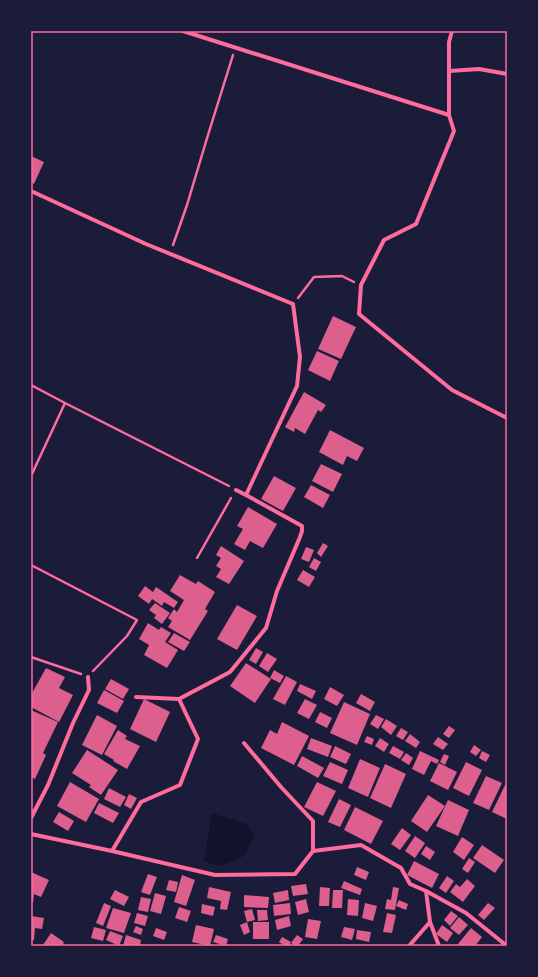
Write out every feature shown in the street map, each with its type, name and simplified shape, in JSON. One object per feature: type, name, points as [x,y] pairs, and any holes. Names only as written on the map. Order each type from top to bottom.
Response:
[{"type":"street","points":[[183,31],[450,115]]},
{"type":"street","points":[[452,31],[449,42],[449,70],[450,115],[454,131],[416,224],[384,240],[361,285],[359,314],[452,390],[507,418]]},
{"type":"street","points":[[449,70],[479,69],[507,74]]},
{"type":"street","points":[[31,190],[146,244],[293,304],[300,357],[297,386],[246,495]]},
{"type":"street","points":[[136,698],[180,699],[230,672],[266,628],[277,591],[302,531],[302,526],[236,490]]},
{"type":"street","points":[[31,818],[48,785],[73,723],[89,690],[88,676]]},
{"type":"street","points":[[112,851],[141,802],[180,785],[198,739],[180,699]]},
{"type":"street","points":[[244,743],[281,787],[313,820],[314,851]]},
{"type":"street","points":[[31,834],[215,875],[294,874],[314,851],[361,845],[401,868],[410,884],[466,913],[507,946]]},
{"type":"street","points":[[426,891],[430,922],[438,946]]},
{"type":"street","points":[[409,946],[430,922]]},
{"type":"path","points":[[170,254],[233,58],[234,47]]},
{"type":"path","points":[[293,304],[314,277],[342,276],[361,285]]},
{"type":"path","points":[[31,385],[236,490],[197,558]]},
{"type":"path","points":[[31,476],[65,403]]},
{"type":"path","points":[[31,565],[137,620],[127,636],[88,676],[31,657]]},
{"type":"shaded area","points":[[212,813],[246,824],[255,836],[244,856],[220,866],[204,861]]},
{"type":"building","points":[[31,156],[44,162],[34,184],[31,182]]},
{"type":"building","points":[[333,316],[356,327],[341,359],[318,349]]},
{"type":"building","points":[[317,351],[339,361],[330,381],[308,370]]},
{"type":"building","points":[[304,392],[326,405],[321,412],[318,410],[305,434],[295,428],[294,432],[285,427]]},
{"type":"building","points":[[330,430],[364,448],[357,461],[347,456],[343,465],[319,452]]},
{"type":"building","points":[[321,464],[342,474],[333,492],[312,481]]},
{"type":"building","points":[[274,476],[296,488],[283,511],[261,499]]},
{"type":"building","points":[[311,485],[330,495],[323,508],[304,497]]},
{"type":"building","points":[[248,507],[277,524],[263,548],[250,541],[245,550],[234,544],[243,529],[237,526]]},
{"type":"building","points":[[323,543],[328,546],[321,557],[317,553]]},
{"type":"building","points":[[221,546],[244,561],[229,584],[216,577],[221,569],[216,566],[221,558],[216,555]]},
{"type":"building","points":[[306,547],[314,550],[309,562],[301,559]]},
{"type":"building","points":[[314,558],[321,562],[316,571],[309,567]]},
{"type":"building","points":[[303,570],[315,577],[309,587],[297,580]]},
{"type":"building","points":[[180,575],[196,584],[198,581],[215,592],[205,609],[208,611],[190,640],[168,627],[172,621],[168,618],[174,609],[177,612],[184,600],[170,591]]},
{"type":"building","points":[[145,586],[153,592],[156,587],[178,602],[174,608],[164,602],[162,606],[152,599],[149,604],[138,596]]},
{"type":"building","points":[[155,603],[170,613],[162,624],[154,618],[156,615],[149,610]]},
{"type":"building","points":[[237,605],[257,616],[237,650],[217,639]]},
{"type":"building","points":[[148,623],[159,630],[161,627],[171,633],[165,642],[178,650],[167,668],[144,655],[149,645],[139,639]]},
{"type":"building","points":[[174,633],[190,642],[184,651],[168,642]]},
{"type":"building","points":[[256,648],[263,652],[256,664],[249,660]]},
{"type":"building","points":[[267,653],[277,659],[268,672],[259,666]]},
{"type":"building","points":[[246,663],[271,679],[255,703],[230,686]]},
{"type":"building","points":[[46,668],[65,677],[59,688],[73,695],[59,722],[31,707],[31,695]]},
{"type":"building","points":[[274,670],[284,676],[280,683],[270,678]]},
{"type":"building","points":[[286,676],[297,682],[285,705],[273,699]]},
{"type":"building","points":[[111,679],[129,689],[123,699],[105,689]]},
{"type":"building","points":[[300,684],[316,691],[312,699],[297,691]]},
{"type":"building","points":[[330,687],[344,695],[337,706],[324,699]]},
{"type":"building","points":[[104,690],[124,701],[117,713],[97,703]]},
{"type":"building","points":[[361,694],[375,702],[370,711],[356,703]]},
{"type":"building","points":[[144,699],[170,712],[156,742],[130,729]]},
{"type":"building","points":[[305,699],[317,705],[309,719],[297,713]]},
{"type":"building","points":[[344,702],[370,714],[357,745],[330,733]]},
{"type":"building","points":[[31,710],[58,722],[43,753],[46,755],[35,779],[31,777]]},
{"type":"building","points":[[320,712],[332,718],[327,728],[315,722]]},
{"type":"building","points":[[97,715],[117,726],[102,755],[82,745]]},
{"type":"building","points":[[376,715],[384,719],[378,729],[370,724]]},
{"type":"building","points":[[386,719],[397,726],[391,735],[381,727]]},
{"type":"building","points":[[282,722],[309,736],[294,765],[261,748],[270,730],[277,734]]},
{"type":"building","points":[[449,726],[455,730],[449,738],[443,734]]},
{"type":"building","points":[[401,728],[408,732],[403,740],[396,736]]},
{"type":"building","points":[[118,730],[127,736],[125,739],[140,746],[127,769],[104,754]]},
{"type":"building","points":[[410,734],[420,742],[416,748],[405,741]]},
{"type":"building","points":[[367,736],[374,739],[372,745],[364,742]]},
{"type":"building","points":[[438,737],[448,744],[443,750],[433,744]]},
{"type":"building","points":[[311,738],[332,746],[328,757],[307,749]]},
{"type":"building","points":[[380,738],[389,744],[384,752],[375,746]]},
{"type":"building","points":[[474,745],[481,750],[476,756],[470,752]]},
{"type":"building","points":[[335,746],[351,754],[346,764],[330,757]]},
{"type":"building","points":[[393,746],[404,752],[400,759],[389,753]]},
{"type":"building","points":[[87,750],[118,770],[101,795],[89,787],[91,785],[72,773]]},
{"type":"building","points":[[420,751],[439,760],[437,764],[431,761],[424,775],[412,769]]},
{"type":"building","points":[[482,751],[490,755],[486,762],[479,758]]},
{"type":"building","points":[[406,753],[413,758],[409,765],[401,760]]},
{"type":"building","points":[[444,754],[449,756],[445,765],[440,762]]},
{"type":"building","points":[[302,756],[324,768],[318,778],[297,766]]},
{"type":"building","points":[[360,759],[380,768],[368,797],[348,788]]},
{"type":"building","points":[[330,762],[348,770],[342,784],[323,776]]},
{"type":"building","points":[[466,762],[482,770],[469,796],[453,788]]},
{"type":"building","points":[[439,763],[457,772],[448,790],[430,781]]},
{"type":"building","points":[[385,764],[406,774],[391,808],[370,798]]},
{"type":"building","points":[[486,776],[502,783],[489,810],[473,803]]},
{"type":"building","points":[[70,782],[99,799],[86,822],[57,806]]},
{"type":"building","points":[[317,782],[336,791],[323,816],[304,807]]},
{"type":"building","points":[[506,783],[507,784],[507,819],[492,812]]},
{"type":"building","points":[[109,788],[126,797],[120,807],[104,799]]},
{"type":"building","points":[[129,794],[137,798],[131,809],[124,805]]},
{"type":"building","points":[[428,795],[445,806],[427,832],[411,821]]},
{"type":"building","points":[[339,799],[351,805],[340,827],[328,822]]},
{"type":"building","points":[[448,800],[469,810],[458,836],[436,826]]},
{"type":"building","points":[[99,803],[119,813],[113,823],[94,813]]},
{"type":"building","points":[[355,807],[383,821],[371,844],[344,830]]},
{"type":"building","points":[[59,812],[74,821],[68,831],[53,822]]},
{"type":"building","points":[[402,828],[411,835],[400,850],[391,844]]},
{"type":"building","points":[[415,836],[425,843],[415,858],[405,851]]},
{"type":"building","points":[[462,837],[474,845],[464,860],[453,852]]},
{"type":"building","points":[[482,845],[504,860],[495,873],[473,858]]},
{"type":"building","points":[[426,846],[435,852],[430,860],[421,854]]},
{"type":"building","points":[[469,858],[475,862],[468,873],[462,869]]},
{"type":"building","points":[[414,861],[439,874],[432,888],[407,875]]},
{"type":"building","points":[[357,867],[369,872],[366,880],[354,875]]},
{"type":"building","points":[[31,872],[49,880],[41,897],[34,894],[33,903],[31,903]]},
{"type":"building","points":[[148,874],[157,877],[150,895],[141,892]]},
{"type":"building","points":[[182,875],[195,880],[186,906],[174,902]]},
{"type":"building","points":[[447,876],[454,881],[446,893],[439,888]]},
{"type":"building","points":[[467,879],[475,886],[463,902],[450,892],[456,884],[460,887]]},
{"type":"building","points":[[169,880],[178,882],[176,892],[166,890]]},
{"type":"building","points":[[344,881],[362,889],[360,895],[341,888]]},
{"type":"building","points":[[306,884],[308,894],[293,896],[291,886]]},
{"type":"building","points":[[209,887],[231,892],[227,910],[220,909],[221,901],[207,898]]},
{"type":"building","points":[[320,887],[330,888],[329,906],[319,906]]},
{"type":"building","points":[[393,887],[399,888],[395,910],[385,909],[387,899],[391,900]]},
{"type":"building","points":[[115,890],[129,897],[124,906],[110,899]]},
{"type":"building","points":[[288,890],[289,900],[275,903],[273,893]]},
{"type":"building","points":[[333,890],[343,890],[342,908],[332,908]]},
{"type":"building","points":[[155,893],[166,896],[161,914],[150,911]]},
{"type":"building","points":[[244,895],[269,897],[268,908],[244,907]]},
{"type":"building","points":[[141,897],[151,899],[148,912],[138,910]]},
{"type":"building","points":[[306,899],[309,912],[298,915],[295,902]]},
{"type":"building","points":[[348,899],[359,900],[358,916],[347,915]]},
{"type":"building","points":[[399,900],[408,904],[406,910],[396,906]]},
{"type":"building","points":[[104,903],[111,906],[103,926],[96,923]]},
{"type":"building","points":[[290,903],[291,914],[274,916],[273,905]]},
{"type":"building","points":[[365,903],[377,906],[373,921],[362,918]]},
{"type":"building","points":[[488,903],[495,908],[484,920],[478,915]]},
{"type":"building","points":[[202,904],[215,907],[213,916],[201,913]]},
{"type":"building","points":[[179,907],[191,911],[187,922],[175,918]]},
{"type":"building","points":[[113,908],[131,913],[124,933],[106,928]]},
{"type":"building","points":[[252,909],[255,920],[247,922],[244,911]]},
{"type":"building","points":[[257,910],[267,910],[268,920],[258,921]]},
{"type":"building","points":[[451,911],[458,916],[450,926],[444,920]]},
{"type":"building","points":[[137,913],[148,916],[145,926],[134,923]]},
{"type":"building","points":[[387,913],[396,915],[392,933],[383,932]]},
{"type":"building","points":[[31,916],[44,918],[42,929],[35,928],[34,940],[31,940]]},
{"type":"building","points":[[289,916],[291,926],[277,930],[275,920]]},
{"type":"building","points":[[459,917],[468,925],[459,935],[450,928]]},
{"type":"building","points":[[308,919],[321,921],[317,939],[305,937]]},
{"type":"building","points":[[247,922],[250,932],[244,935],[240,925]]},
{"type":"building","points":[[253,922],[269,922],[269,939],[253,939]]},
{"type":"building","points":[[196,925],[214,929],[210,946],[192,942]]},
{"type":"building","points":[[442,925],[453,933],[447,942],[436,934]]},
{"type":"building","points":[[136,926],[143,929],[141,935],[133,932]]},
{"type":"building","points":[[94,927],[106,930],[103,941],[91,938]]},
{"type":"building","points":[[344,927],[355,929],[352,940],[341,937]]},
{"type":"building","points":[[156,928],[167,932],[164,940],[153,936]]},
{"type":"building","points":[[471,928],[482,937],[475,946],[461,946],[458,944]]},
{"type":"building","points":[[357,930],[371,932],[369,942],[356,939]]},
{"type":"building","points":[[110,931],[123,936],[119,946],[106,940]]},
{"type":"building","points":[[51,933],[64,942],[62,946],[43,945]]},
{"type":"building","points":[[126,935],[141,940],[140,946],[123,946]]},
{"type":"building","points":[[216,935],[228,939],[226,946],[213,942]]},
{"type":"building","points":[[297,935],[303,939],[298,946],[295,946],[291,943]]},
{"type":"building","points":[[282,937],[291,942],[289,946],[285,946],[279,942]]}]
